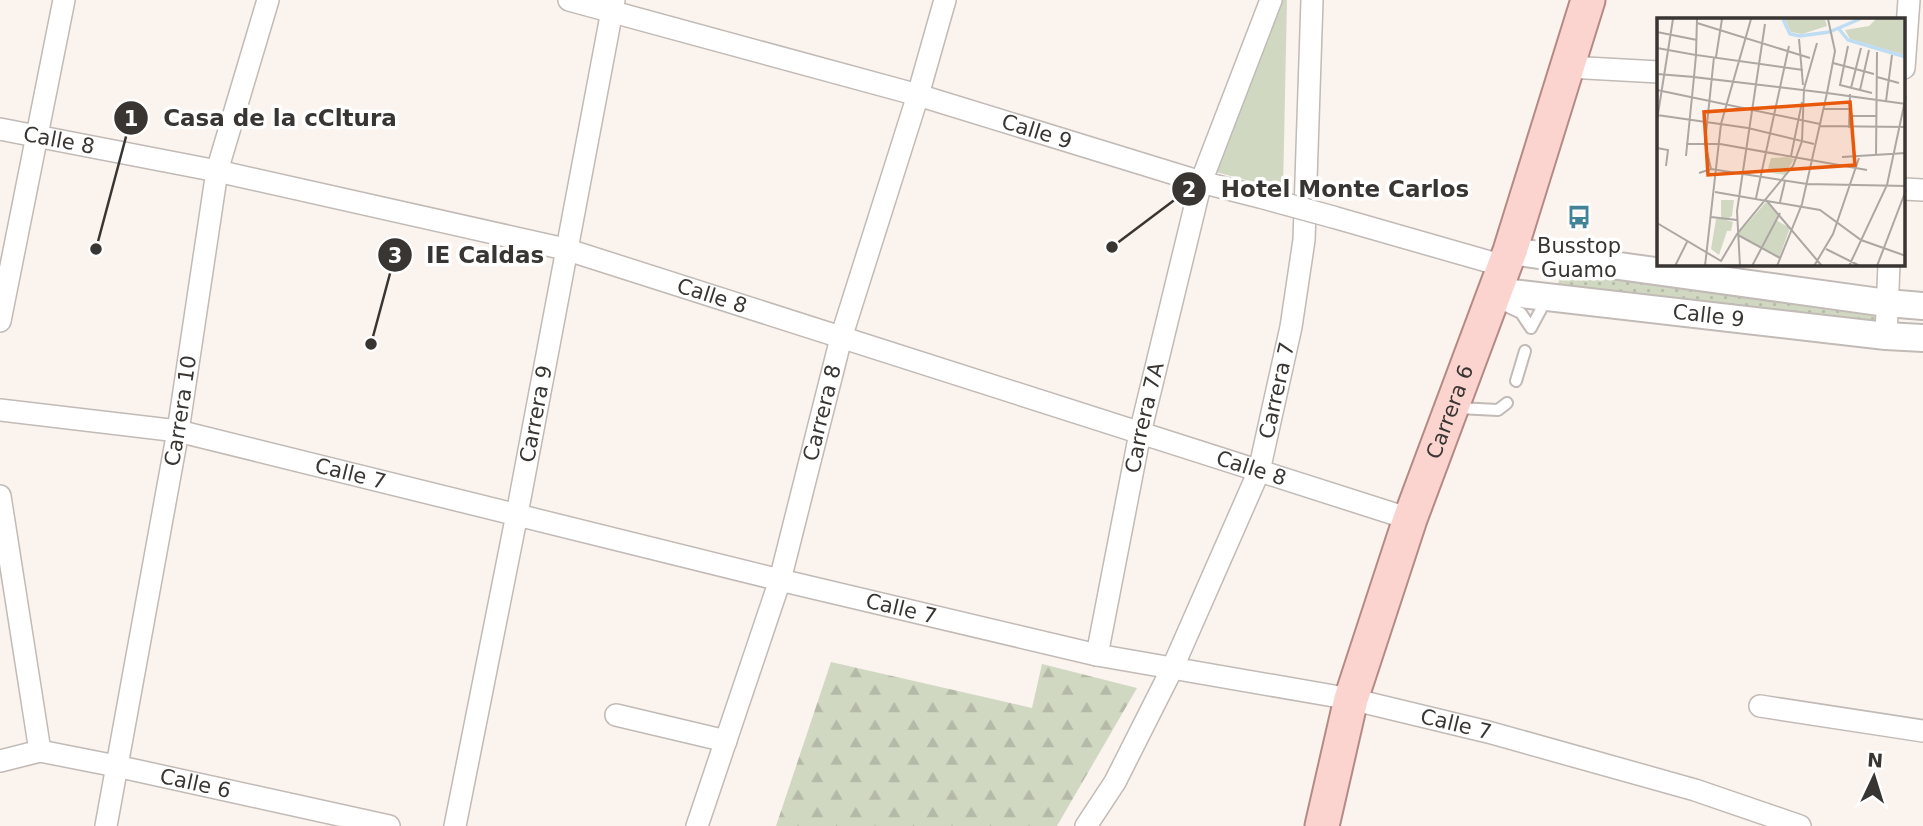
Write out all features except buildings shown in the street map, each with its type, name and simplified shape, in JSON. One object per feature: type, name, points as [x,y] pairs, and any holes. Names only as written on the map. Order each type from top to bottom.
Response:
[{"type":"main road","name":"Carrera 6","points":[[1322,826],[1351,699],[1410,519],[1500,277],[1588,0]]},
{"type":"street","points":[[0,321],[64,0]]},
{"type":"street","name":"Carrera 10","points":[[106,826],[178,431],[217,171],[268,0]]},
{"type":"street","name":"Calle 9","points":[[569,0],[612,6],[918,95],[1201,182],[1333,217],[1500,277],[1547,297],[1923,338]]},
{"type":"street","name":"Carrera 8","points":[[697,826],[780,580],[841,338],[918,95],[945,0]]},
{"type":"street","name":"Carrera 7A","points":[[1097,655],[1140,433],[1201,182],[1271,0]]},
{"type":"street","name":"Carrera 7","points":[[1086,826],[1115,782],[1172,670],[1259,471],[1291,327],[1304,240],[1312,0]]},
{"type":"street","points":[[1906,41],[1909,0]]},
{"type":"street","name":"Carrera 9","points":[[455,826],[517,514],[612,6]]},
{"type":"street","points":[[1568,66],[1657,72]]},
{"type":"street","name":"Calle 8","points":[[0,129],[35,138],[217,171],[565,249],[1410,519]]},
{"type":"street","points":[[1886,336],[1889,266]]},
{"type":"street","name":"Calle 9","points":[[1500,277],[1923,306]]},
{"type":"street","name":"Calle 7","points":[[0,410],[178,431],[780,580],[1097,655],[1351,699],[1540,746],[1695,790],[1800,826]]},
{"type":"street","points":[[0,496],[40,751]]},
{"type":"street","points":[[1760,706],[1923,731]]},
{"type":"street","points":[[617,715],[726,741]]},
{"type":"street","name":"Calle 6","points":[[0,761],[40,751],[389,826]]},
{"type":"lane","points":[[1516,381],[1525,351]]},
{"type":"lane","points":[[1451,407],[1497,410],[1507,403]]},
{"type":"green space","points":[[1272,0],[1287,0],[1283,190],[1216,172]]},
{"type":"green space","points":[[1563,266],[1881,307],[1877,329],[1557,289]]},
{"type":"green space","points":[[831,662],[1032,708],[1042,664],[1137,688],[1057,826],[776,826]]},
{"type":"place","name":"Busstop Guamo","points":[[1579,217]]},
{"type":"place","name":"Hotel Monte Carlos","points":[[1112,247]]},
{"type":"place","name":"Casa de la cCltura","points":[[96,249]]},
{"type":"place","name":"IE Caldas","points":[[371,344]]}]
